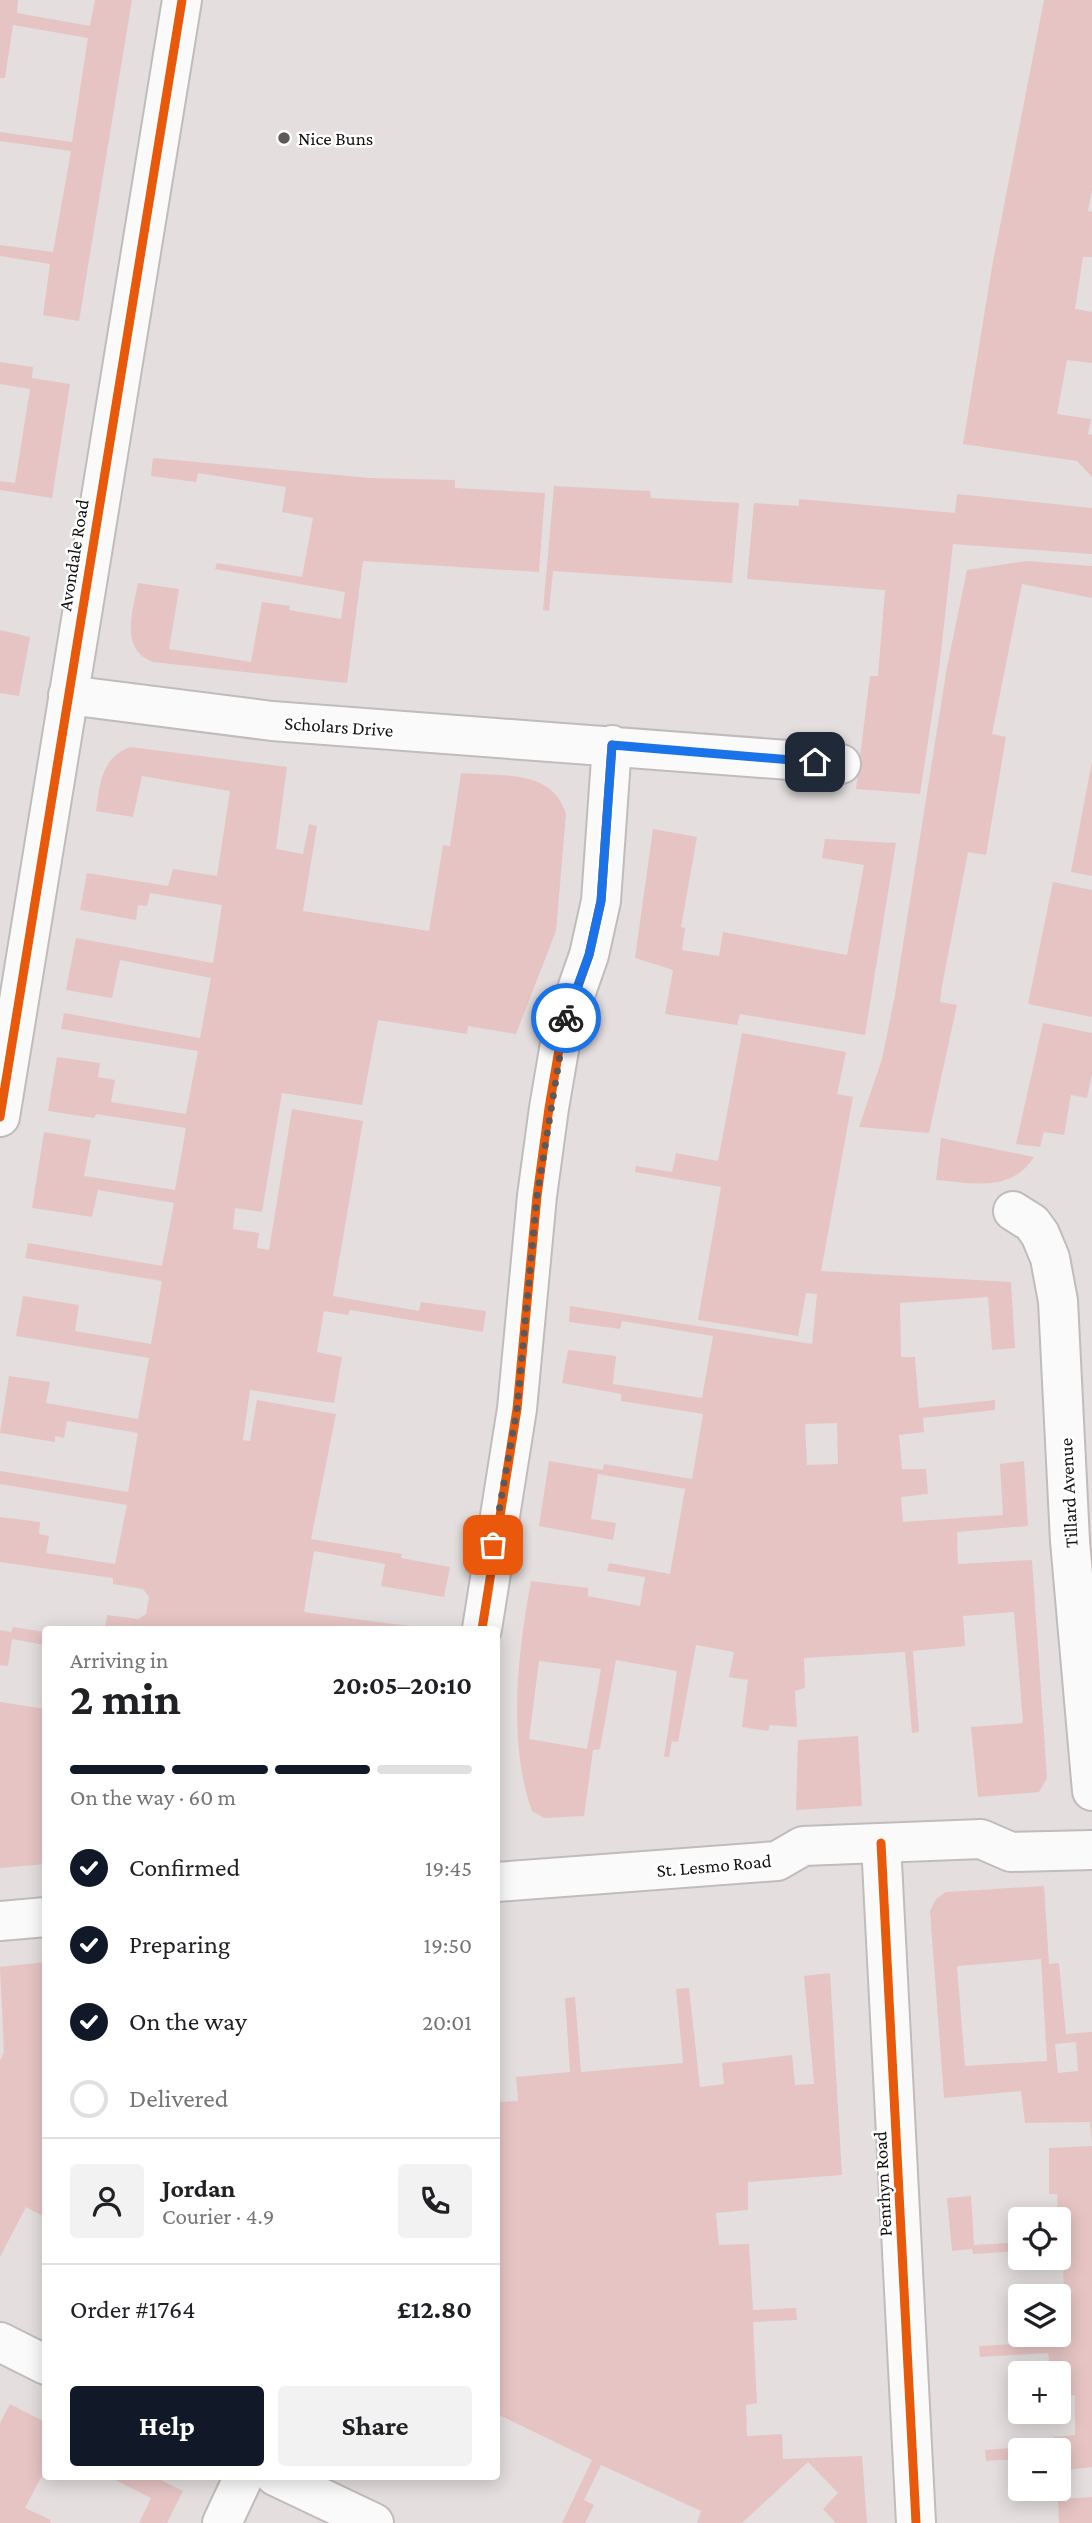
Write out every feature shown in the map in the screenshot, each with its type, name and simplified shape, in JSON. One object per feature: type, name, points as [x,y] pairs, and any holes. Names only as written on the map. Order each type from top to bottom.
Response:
[{"type":"street","name":"Avondale Road","points":[[0,1116],[182,0]]},
{"type":"street","name":"Scholars Drive","points":[[68,695],[271,721],[841,764]]},
{"type":"street","points":[[482,1626],[517,1409],[537,1196],[551,1095],[567,1014],[589,955],[601,901],[612,745]]},
{"type":"street","name":"Tillard Avenue","points":[[1013,1210],[1032,1223],[1040,1234],[1050,1258],[1058,1301],[1069,1541],[1092,1791]]},
{"type":"street","name":"St. Lesmo Road","points":[[500,1882],[777,1861],[803,1846],[981,1839],[1010,1853],[1092,1850]]},
{"type":"street","name":"Penrhyn Road","points":[[881,1843],[916,2523]]},
{"type":"street","points":[[0,1921],[42,1917]]},
{"type":"street","points":[[0,2342],[42,2363]]},
{"type":"street","points":[[222,2523],[242,2480]]},
{"type":"street","points":[[283,2480],[374,2523]]},
{"type":"shaded area","points":[[0,0],[18,0],[17,13],[90,26],[95,0],[132,0],[79,321],[43,315],[50,264],[0,256],[0,245],[53,252],[71,151],[0,141],[0,132],[72,142],[88,38],[13,25],[5,78],[0,78]]},
{"type":"shaded area","points":[[1044,0],[1092,0],[1092,190],[1088,211],[1092,212],[1092,257],[1083,257],[1075,309],[1092,312],[1092,363],[1067,360],[1057,414],[1091,419],[1088,434],[1092,435],[1092,477],[1077,461],[963,444],[992,267]]},
{"type":"shaded area","points":[[0,362],[33,367],[32,378],[70,384],[52,498],[0,490],[0,481],[15,483],[30,389],[0,384]]},
{"type":"shaded area","points":[[153,458],[370,478],[455,480],[455,488],[545,493],[539,572],[363,561],[347,683],[153,662],[142,656],[132,639],[132,617],[138,583],[179,589],[169,649],[251,662],[262,602],[290,606],[289,610],[341,619],[345,592],[215,569],[217,563],[302,577],[313,518],[282,512],[286,487],[198,473],[196,482],[151,476]]},
{"type":"shaded area","points":[[554,486],[650,491],[651,498],[739,503],[732,583],[553,571],[549,611],[543,610]]},
{"type":"shaded area","points":[[957,494],[1092,508],[1092,554],[953,544],[939,669],[920,794],[856,789],[870,676],[878,676],[885,590],[747,579],[754,503],[799,506],[799,499],[955,513]]},
{"type":"shaded area","points":[[1027,561],[1092,566],[1092,598],[1022,584],[992,734],[1006,737],[986,855],[968,852],[942,986],[940,1002],[957,1005],[929,1133],[859,1127],[882,1059],[895,995],[947,667],[967,570]]},
{"type":"shaded area","points":[[0,630],[30,637],[19,696],[0,693]]},
{"type":"shaded area","points":[[130,747],[287,767],[276,849],[303,854],[309,824],[317,826],[303,911],[429,931],[443,845],[450,846],[461,773],[508,776],[537,782],[559,799],[566,814],[556,931],[516,1034],[468,1026],[467,1034],[378,1020],[362,1105],[282,1093],[262,1212],[235,1208],[233,1229],[259,1233],[257,1248],[269,1250],[292,1109],[363,1121],[333,1296],[419,1311],[421,1302],[486,1311],[483,1332],[350,1310],[348,1315],[324,1311],[317,1352],[342,1357],[334,1403],[250,1390],[243,1440],[250,1441],[257,1400],[336,1414],[311,1539],[402,1554],[401,1558],[450,1567],[444,1597],[381,1586],[385,1564],[314,1551],[304,1612],[408,1626],[105,1626],[107,1615],[138,1619],[146,1614],[149,1597],[143,1589],[113,1584],[113,1578],[0,1562],[0,1517],[40,1522],[39,1534],[49,1536],[46,1553],[115,1564],[127,1505],[0,1484],[0,1471],[128,1492],[138,1433],[67,1421],[64,1438],[55,1436],[55,1442],[0,1433],[9,1376],[50,1382],[46,1403],[138,1419],[149,1358],[16,1336],[23,1296],[79,1305],[75,1331],[151,1344],[162,1281],[25,1258],[28,1243],[162,1266],[174,1203],[98,1190],[92,1217],[32,1208],[44,1132],[91,1140],[84,1176],[175,1190],[186,1128],[96,1114],[94,1118],[48,1111],[57,1057],[100,1063],[98,1077],[115,1080],[111,1102],[186,1114],[198,1051],[61,1029],[64,1013],[200,1038],[211,978],[120,960],[112,998],[66,990],[76,938],[213,963],[222,905],[150,893],[147,906],[138,905],[136,920],[80,910],[87,873],[168,886],[173,869],[217,876],[230,791],[142,776],[133,817],[96,811],[104,773],[120,752]]},
{"type":"shaded area","points":[[1092,761],[1092,876],[1071,872]]},
{"type":"shaded area","points":[[653,829],[697,837],[681,927],[685,928],[682,950],[719,956],[723,932],[847,955],[864,865],[822,858],[825,839],[896,843],[865,1035],[740,1014],[737,1025],[665,1014],[673,970],[635,958]]},
{"type":"shaded area","points":[[1053,882],[1092,890],[1092,1017],[1028,1004]]},
{"type":"shaded area","points":[[1043,1023],[1092,1033],[1092,1073],[1087,1098],[1071,1095],[1064,1135],[1044,1132],[1040,1147],[1016,1144]]},
{"type":"shaded area","points":[[742,1033],[846,1052],[837,1094],[853,1097],[821,1271],[1011,1282],[1015,1348],[992,1350],[988,1297],[900,1303],[901,1357],[915,1357],[919,1408],[995,1400],[995,1410],[923,1418],[924,1432],[899,1435],[902,1469],[926,1469],[928,1494],[901,1497],[903,1522],[1003,1515],[1000,1464],[1024,1461],[1028,1526],[957,1532],[958,1564],[1032,1560],[1047,1778],[1039,1792],[978,1797],[971,1727],[1023,1723],[1014,1612],[963,1616],[965,1646],[913,1651],[919,1732],[912,1733],[905,1652],[804,1658],[805,1688],[795,1691],[797,1727],[770,1725],[768,1731],[742,1727],[748,1680],[729,1677],[734,1652],[696,1645],[678,1742],[672,1741],[669,1757],[664,1757],[677,1671],[616,1660],[600,1749],[593,1750],[584,1816],[544,1818],[532,1811],[524,1784],[517,1726],[519,1666],[531,1581],[588,1588],[588,1596],[640,1606],[645,1577],[607,1571],[609,1563],[670,1574],[685,1489],[598,1474],[591,1519],[616,1523],[613,1540],[539,1526],[549,1461],[603,1470],[604,1464],[692,1479],[703,1414],[621,1401],[621,1394],[562,1383],[568,1350],[616,1356],[613,1384],[702,1398],[713,1336],[622,1321],[620,1329],[569,1322],[570,1306],[812,1344],[817,1294],[806,1293],[798,1336],[698,1320],[721,1187],[635,1172],[636,1166],[672,1172],[676,1153],[718,1161]],"holes":[[[837,1423],[838,1464],[807,1465],[805,1424]],[[539,1661],[601,1669],[587,1749],[529,1739]]]},
{"type":"shaded area","points":[[941,1138],[1034,1157],[1025,1168],[1003,1181],[977,1184],[936,1180]]},
{"type":"shaded area","points":[[13,1627],[42,1632],[42,1644],[12,1639],[8,1666],[0,1665],[0,1630],[11,1632]]},
{"type":"shaded area","points":[[0,1702],[42,1709],[42,1864],[0,1868]]},
{"type":"shaded area","points":[[858,1736],[862,1806],[796,1810],[798,1740]]},
{"type":"shaded area","points":[[1044,1886],[1049,1964],[1059,1963],[1066,2034],[1092,2032],[1092,2146],[1090,2122],[1025,2123],[1021,2091],[944,2098],[930,1911],[936,1899],[946,1892]],"holes":[[[1041,1959],[1047,2061],[965,2066],[957,1966]],[[1076,2042],[1078,2071],[1058,2073],[1055,2044]]]},
{"type":"shaded area","points":[[42,1962],[42,2215],[26,2207],[0,2257],[0,2061],[4,2052],[0,1967]]},
{"type":"shaded area","points":[[830,1973],[842,2175],[748,2182],[748,2210],[716,2213],[719,2245],[749,2244],[753,2310],[796,2308],[797,2320],[753,2322],[757,2403],[746,2405],[747,2436],[782,2434],[783,2459],[862,2456],[867,2523],[836,2523],[823,2509],[838,2493],[808,2462],[742,2523],[697,2523],[701,2511],[601,2465],[584,2500],[594,2505],[585,2523],[562,2523],[592,2460],[500,2415],[500,2102],[518,2101],[516,2077],[570,2072],[565,1998],[575,1997],[581,2072],[683,2063],[676,1989],[689,1988],[700,2087],[724,2084],[722,2063],[792,2055],[795,2085],[814,2084],[804,1976]]},
{"type":"shaded area","points":[[1092,2146],[1092,2467],[1071,2469],[1071,2438],[1054,2438],[1075,2435],[1075,2395],[1071,2395],[1071,2361],[1049,2361],[1048,2353],[980,2357],[979,2346],[1071,2347],[1071,2284],[1064,2284],[1063,2270],[1071,2270],[1071,2207],[1057,2207],[1057,2194],[1049,2194],[1049,2148]]},
{"type":"shaded area","points":[[971,2196],[974,2245],[1008,2243],[1008,2252],[973,2254],[972,2249],[952,2251],[947,2198]]},
{"type":"shaded area","points":[[10,2404],[42,2420],[42,2476],[25,2508],[51,2520],[50,2523],[0,2523],[0,2423]]},
{"type":"shaded area","points":[[1008,2448],[1008,2460],[986,2461],[985,2450]]},
{"type":"shaded area","points":[[115,2480],[161,2480],[183,2491],[167,2523],[139,2523],[151,2498]]},
{"type":"shaded area","points":[[1092,2497],[1092,2523],[1059,2523],[1058,2501],[1071,2501],[1071,2498]]},
{"type":"cycle path","points":[[0,1117],[182,0]]},
{"type":"cycle path","points":[[482,1626],[517,1409],[537,1196],[549,1108],[562,1032],[589,955],[601,901],[612,745]]},
{"type":"cycle path","points":[[881,1843],[916,2523]]},
{"type":"way so far","points":[[493,1545],[517,1409],[537,1196],[552,1088],[566,1018]]},
{"type":"place","name":"Nice Buns","points":[[284,138]]},
{"type":"route","points":[[566,1018],[589,955],[601,901],[612,745],[815,762]]}]
